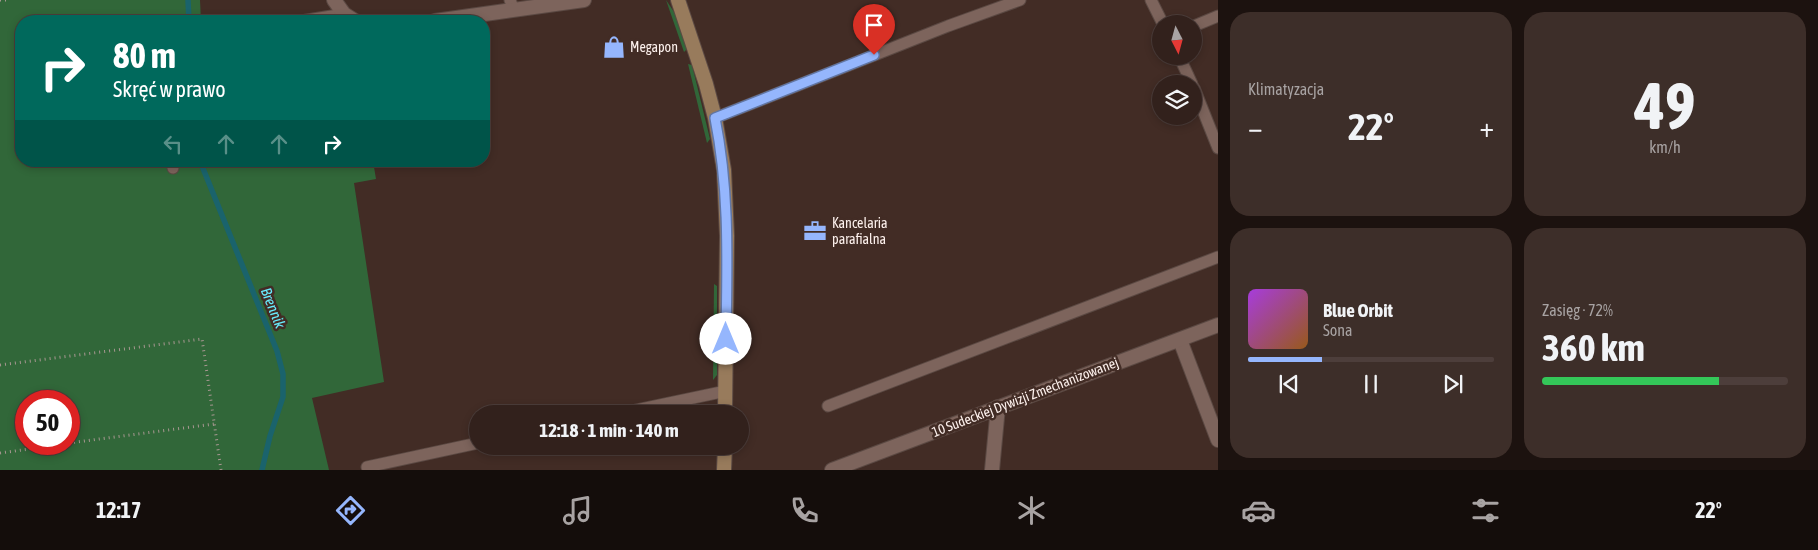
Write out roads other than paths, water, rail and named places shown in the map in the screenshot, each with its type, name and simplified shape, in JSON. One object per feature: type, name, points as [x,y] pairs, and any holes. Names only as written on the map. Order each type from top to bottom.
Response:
[{"type":"main road","points":[[678,0],[699,60],[715,118],[726,189],[725,405]]},
{"type":"main road","points":[[724,455],[724,470]]},
{"type":"street","points":[[334,0],[347,15]]},
{"type":"street","points":[[464,15],[512,5],[584,0]]},
{"type":"street","name":"10 Sudeckiej Dywizji Zmechanizowanej","points":[[832,470],[1218,325]]},
{"type":"street","points":[[1180,340],[1218,440]]},
{"type":"street","points":[[992,470],[998,407]]},
{"type":"lane","points":[[715,118],[948,26],[1020,0]]},
{"type":"lane","points":[[1151,0],[1158,15]]},
{"type":"lane","points":[[1202,23],[1218,16]]},
{"type":"lane","points":[[1202,108],[1218,148]]},
{"type":"lane","points":[[828,406],[1218,257]]},
{"type":"lane","points":[[660,405],[726,391]]},
{"type":"lane","points":[[367,467],[469,446]]},
{"type":"waterway","name":"Brennik","points":[[188,0],[189,15]]},
{"type":"waterway","name":"Brennik","points":[[202,167],[277,351],[283,374],[283,397],[270,436],[262,470]]},
{"type":"place","name":"Megapon","points":[[614,47]]},
{"type":"place","name":"Kancelaria parafialna","points":[[815,231]]}]
